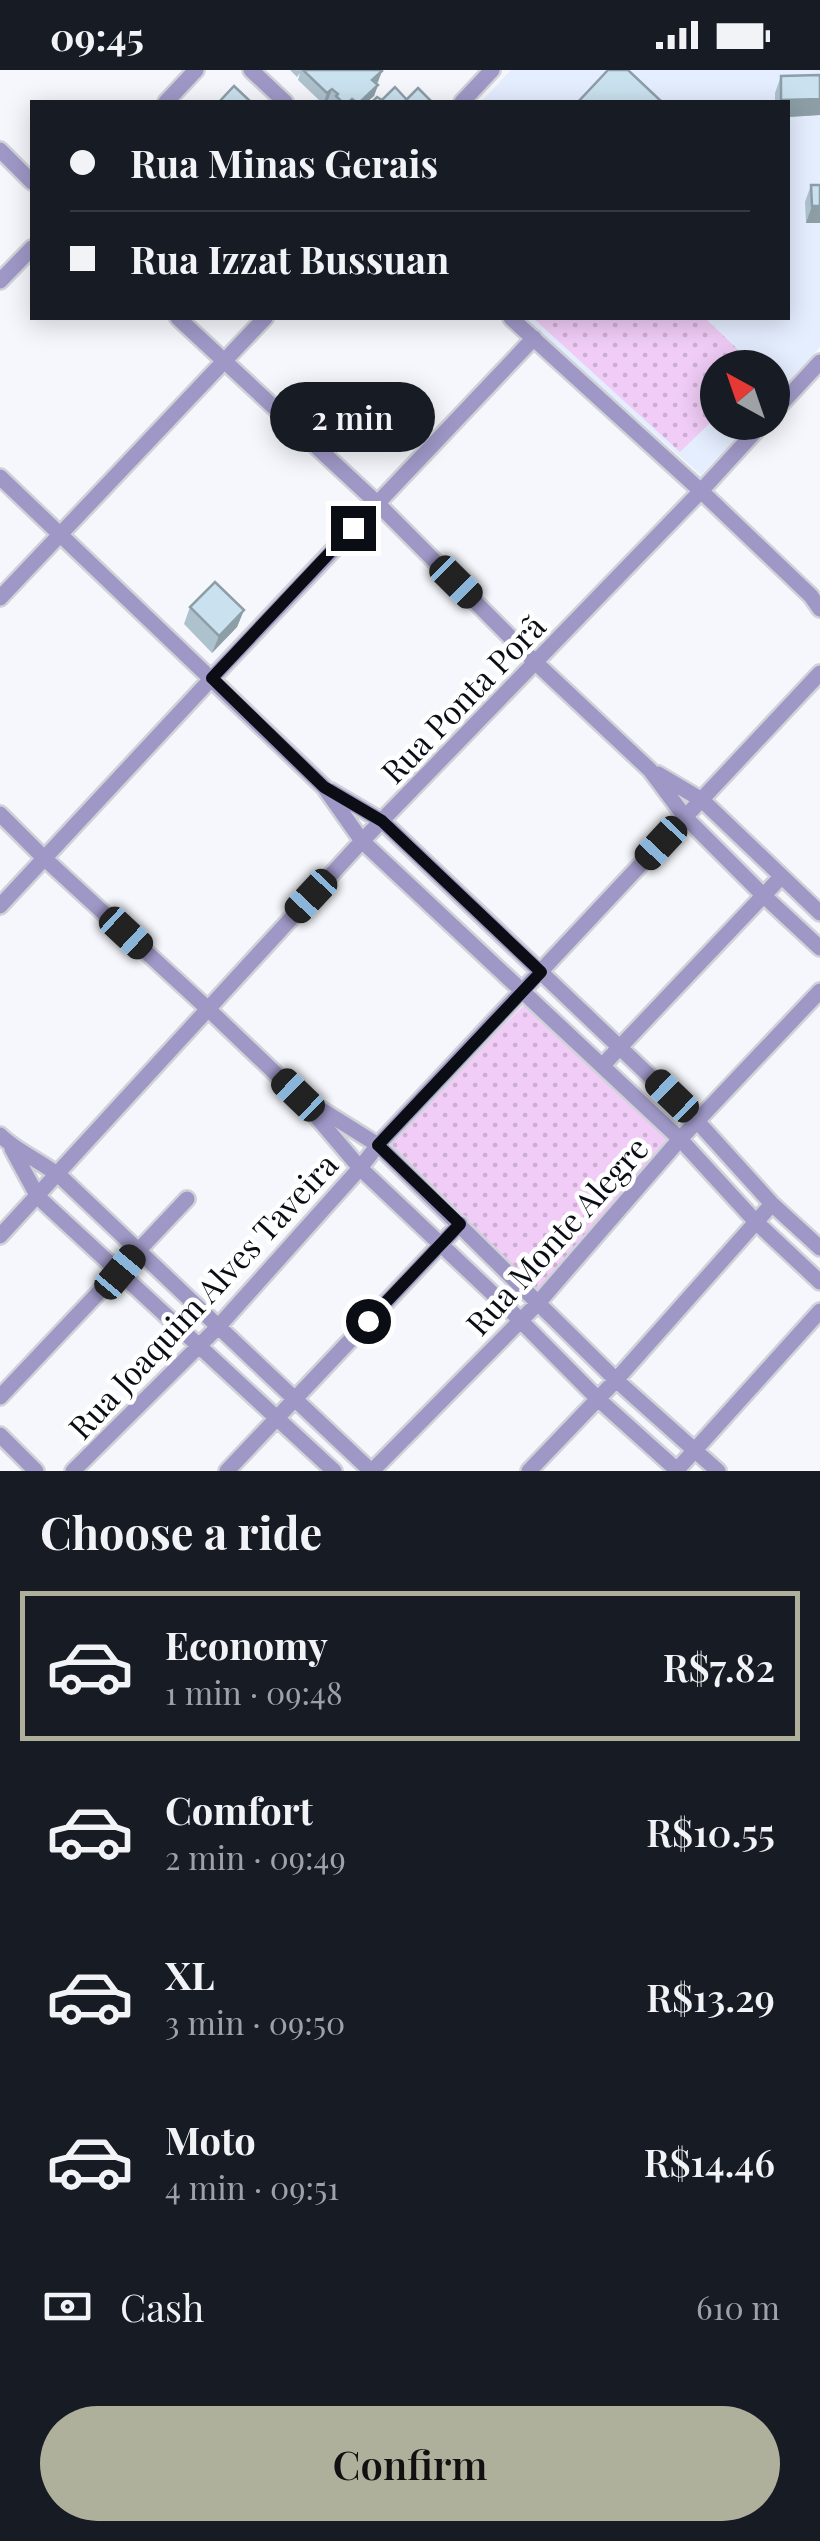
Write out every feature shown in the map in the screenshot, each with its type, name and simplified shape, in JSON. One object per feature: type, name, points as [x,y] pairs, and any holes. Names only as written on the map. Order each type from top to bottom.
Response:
[{"type":"street","points":[[168,100],[196,70]]},
{"type":"street","points":[[252,70],[283,100]]},
{"type":"street","points":[[464,100],[492,70]]},
{"type":"street","points":[[0,150],[30,180]]},
{"type":"street","points":[[0,281],[30,250]]},
{"type":"street","points":[[180,320],[377,503],[535,662],[650,770],[685,817],[820,948]]},
{"type":"street","points":[[0,598],[263,320]]},
{"type":"street","points":[[514,320],[817,602]]},
{"type":"street","points":[[0,906],[534,338]]},
{"type":"street","points":[[790,394],[820,362]]},
{"type":"street","name":"Rua Ponta Porã","points":[[0,1236],[362,840],[748,440]]},
{"type":"street","points":[[0,477],[324,787],[362,840],[680,1139],[756,1222],[820,1282]]},
{"type":"street","name":"Rua Joaquim Alves Taveira","points":[[74,1471],[218,1326],[378,1145],[820,674]]},
{"type":"street","points":[[650,770],[702,800],[820,913]]},
{"type":"street","points":[[324,787],[382,821],[698,1121],[772,1204],[820,1248]]},
{"type":"street","points":[[0,814],[298,1095],[360,1168],[677,1471],[820,1311]]},
{"type":"street","points":[[602,1066],[781,876]]},
{"type":"street","name":"Rua Monte Alegre","points":[[372,1471],[538,1303],[680,1139],[820,990]]},
{"type":"street","points":[[298,1095],[378,1145],[616,1380],[718,1471]]},
{"type":"street","points":[[5,1140],[58,1175],[372,1471]]},
{"type":"street","points":[[5,1140],[38,1197],[334,1471]]},
{"type":"street","points":[[0,1397],[187,1199]]},
{"type":"street","points":[[528,1471],[616,1380],[772,1204]]},
{"type":"street","points":[[227,1471],[460,1224]]},
{"type":"street","points":[[0,1436],[36,1471]]},
{"type":"shaded area","points":[[511,70],[820,70],[820,347],[790,380],[790,350],[700,350],[700,440],[734,440],[701,475],[525,320],[790,320],[790,100],[483,100]]},
{"type":"shaded area","points":[[535,320],[707,320],[738,350],[700,350],[700,433],[680,452]]},
{"type":"shaded area","points":[[524,1005],[667,1139],[536,1293],[386,1145]]},
{"type":"building","points":[[303,70],[382,71],[372,80],[378,85],[362,100],[340,100],[332,89],[327,93]]},
{"type":"building","points":[[608,70],[628,70],[660,100],[580,100]]},
{"type":"building","points":[[820,75],[820,99],[781,100],[781,76]]},
{"type":"building","points":[[234,86],[249,100],[221,100]]},
{"type":"building","points":[[395,87],[407,100],[382,100]]},
{"type":"building","points":[[418,88],[430,100],[406,100]]},
{"type":"building","points":[[811,185],[820,185],[820,206],[812,206]]},
{"type":"building","points":[[215,582],[244,610],[219,636],[190,607]]},
{"type":"route","points":[[353,528],[212,678],[324,787],[382,821],[541,972],[378,1145],[460,1224],[368,1321]]}]
